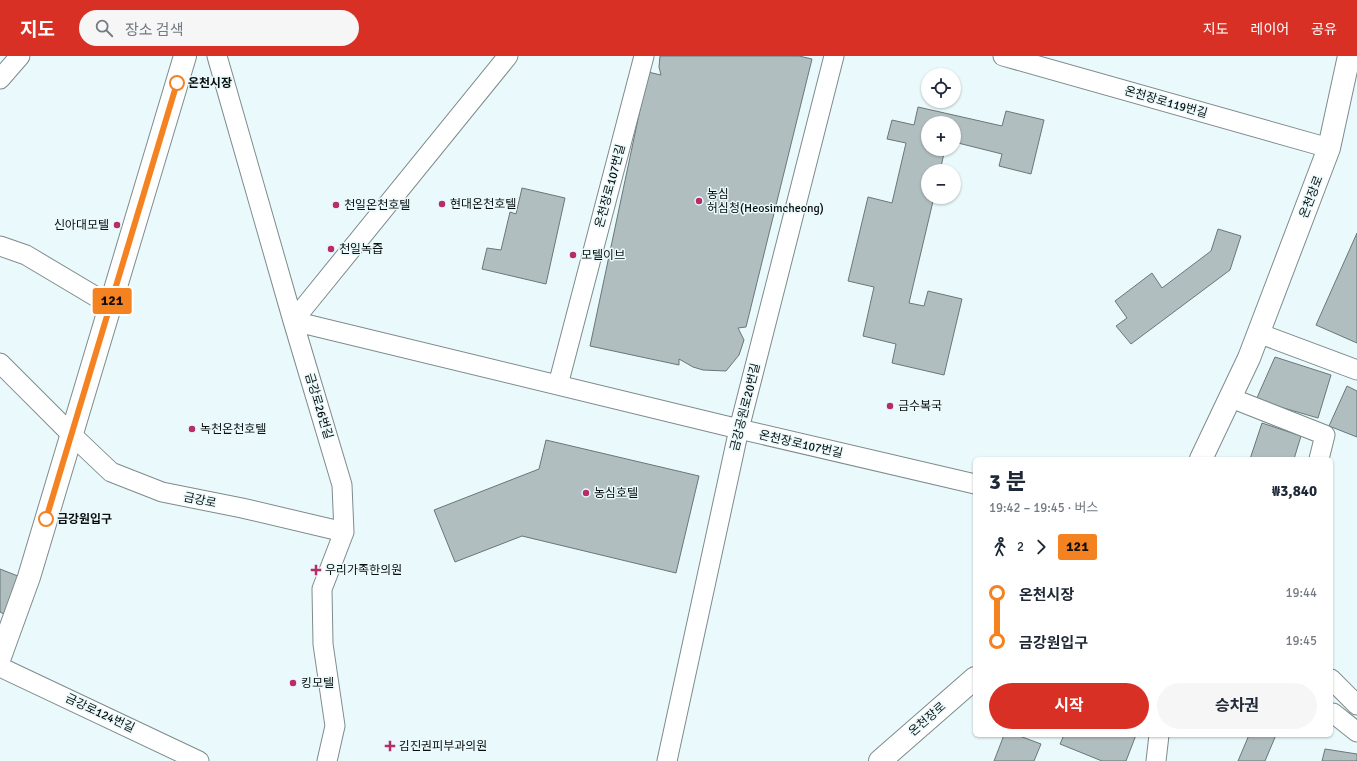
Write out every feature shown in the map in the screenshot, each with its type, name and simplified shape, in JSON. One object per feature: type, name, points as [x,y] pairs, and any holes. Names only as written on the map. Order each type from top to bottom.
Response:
[{"type":"street","points":[[0,79],[20,56]]},
{"type":"street","points":[[0,657],[29,577],[185,56]]},
{"type":"street","name":"금강로26번길","points":[[217,56],[342,485],[344,532],[322,589],[323,644],[335,726],[327,761]]},
{"type":"street","points":[[293,321],[508,56]]},
{"type":"street","name":"온천장로107번길","points":[[558,385],[644,56]]},
{"type":"street","name":"금강공원로20번길","points":[[667,761],[739,429],[834,56]]},
{"type":"street","name":"온천장로119번길","points":[[1003,56],[1329,148]]},
{"type":"street","name":"온천장로","points":[[1202,457],[1249,358],[1329,148],[1349,56]]},
{"type":"street","points":[[0,246],[26,255],[110,305]]},
{"type":"street","name":"온천장로107번길","points":[[293,321],[739,429],[973,484]]},
{"type":"street","points":[[1258,333],[1357,370]]},
{"type":"street","name":"금강로","points":[[0,363],[111,472],[162,492],[242,508],[344,532]]},
{"type":"street","points":[[1230,398],[1325,435],[1320,457]]},
{"type":"street","name":"금강로124번길","points":[[0,667],[199,761]]},
{"type":"street","name":"온천장로","points":[[880,761],[973,680]]},
{"type":"street","points":[[1333,680],[1357,705]]},
{"type":"street","points":[[1333,713],[1357,732]]},
{"type":"street","points":[[1156,761],[1159,737]]},
{"type":"building","name":"농심 허심청(Heosimcheong)","points":[[660,56],[799,56],[812,59],[746,327],[738,328],[744,340],[739,355],[726,371],[703,370],[693,367],[679,359],[679,365],[590,346],[648,72],[661,75],[659,67]]},
{"type":"building","points":[[918,107],[958,116],[921,116],[921,156],[943,156],[942,164],[921,164],[921,204],[932,204],[909,303],[924,306],[928,291],[962,299],[944,375],[892,363],[896,344],[863,336],[874,287],[848,281],[868,197],[892,203],[906,143],[887,139],[892,120],[914,125]]},
{"type":"building","points":[[1006,111],[1044,120],[1031,174],[999,166],[1002,154],[961,144],[961,117],[1002,126]]},
{"type":"building","points":[[522,188],[565,198],[546,284],[482,269],[487,248],[501,250],[510,212],[516,214]]},
{"type":"building","points":[[1218,229],[1241,236],[1230,270],[1131,344],[1116,326],[1127,318],[1115,301],[1152,273],[1162,288],[1211,251]]},
{"type":"building","points":[[1357,233],[1357,343],[1316,325]]},
{"type":"building","points":[[1275,357],[1331,375],[1318,418],[1256,400]]},
{"type":"building","points":[[1347,386],[1357,391],[1357,437],[1329,426]]},
{"type":"building","points":[[1262,423],[1301,436],[1295,457],[1251,457]]},
{"type":"building","name":"농심호텔","points":[[546,440],[699,476],[676,573],[522,536],[455,562],[434,510],[539,469]]},
{"type":"building","points":[[0,569],[23,578],[8,616],[0,612]]},
{"type":"building","points":[[1003,737],[1022,737],[1041,744],[1034,761],[994,761]]},
{"type":"building","points":[[1063,737],[1135,737],[1126,761],[1102,761],[1060,744]]},
{"type":"building","points":[[1248,737],[1275,737],[1265,761],[1238,761]]},
{"type":"building","points":[[1325,749],[1357,754],[1357,761],[1322,761]]},
{"type":"bus line","name":"121","points":[[46,519],[177,83]]},
{"type":"place","name":"온천시장","points":[[177,83]]},
{"type":"place","name":"농심 허심청(Heosimcheong)","points":[[699,201]]},
{"type":"place","name":"현대온천호텔","points":[[442,204]]},
{"type":"place","name":"천일온천호텔","points":[[336,205]]},
{"type":"place","name":"신아대모텔","points":[[117,225]]},
{"type":"place","name":"천일녹즙","points":[[331,249]]},
{"type":"place","name":"모텔이브","points":[[573,255]]},
{"type":"place","name":"금수복국","points":[[890,406]]},
{"type":"place","name":"녹천온천호텔","points":[[192,429]]},
{"type":"place","name":"농심호텔","points":[[586,493]]},
{"type":"place","name":"금강원입구","points":[[46,519]]},
{"type":"place","name":"우리가족한의원","points":[[316,570]]},
{"type":"place","name":"킹모텔","points":[[293,683]]},
{"type":"place","name":"김진권피부과의원","points":[[390,746]]}]
